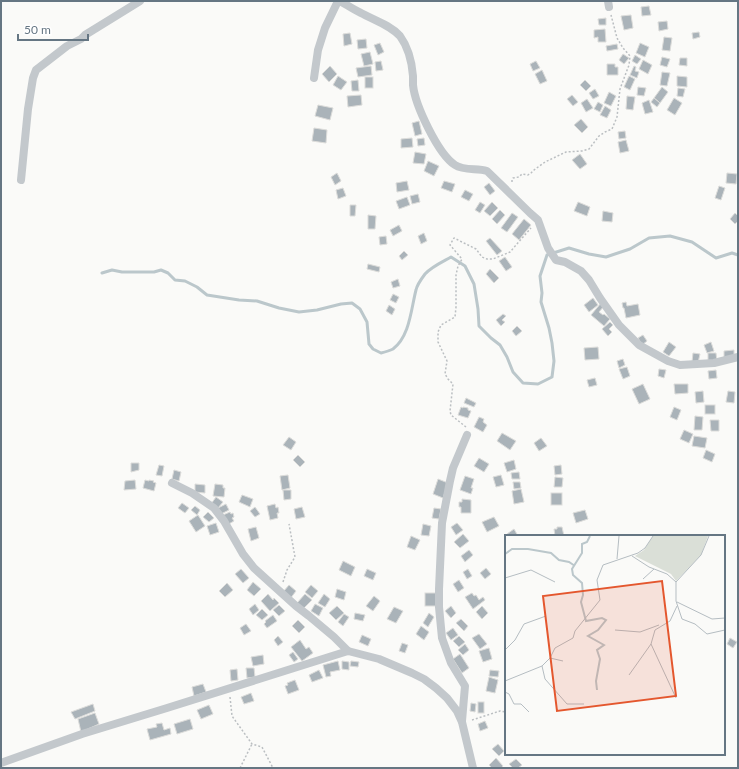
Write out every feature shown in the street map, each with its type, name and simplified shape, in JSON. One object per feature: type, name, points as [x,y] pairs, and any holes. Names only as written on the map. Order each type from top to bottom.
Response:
[{"type":"street","points":[[21,180],[28,109],[33,78],[36,70],[67,46],[81,39],[140,1]]},
{"type":"street","points":[[314,78],[318,50],[325,28],[339,1],[390,27],[400,36],[407,48],[412,71],[413,86],[417,100],[436,142],[449,159],[456,166],[487,171],[538,220],[548,248],[556,260],[565,262],[581,271],[589,280],[619,325],[639,345],[668,362],[680,365],[714,363],[738,357]]},
{"type":"street","points":[[462,722],[465,686],[451,663],[442,638],[439,589],[442,523],[453,468],[468,435]]},
{"type":"street","points":[[172,483],[192,493],[214,508],[220,515],[243,554],[254,568],[296,606],[334,637],[348,651],[379,659],[412,673],[424,679],[447,698],[457,711],[462,722],[473,768]]},
{"type":"street","points":[[1,763],[82,734],[348,651]]},
{"type":"path","points":[[512,185],[512,180],[514,178],[519,177],[522,174],[528,175],[539,165],[559,155],[566,152],[589,150],[599,136],[612,129],[617,117],[620,89],[629,65],[630,56],[617,38],[608,4]]},
{"type":"path","points":[[468,435],[469,429],[451,415],[450,411],[453,384],[448,379],[446,374],[447,361],[438,342],[438,332],[441,326],[455,317],[456,275],[458,266],[462,259],[450,245],[454,238],[476,249],[487,259],[493,259],[510,252],[538,220]]},
{"type":"path","points":[[280,591],[287,570],[295,557],[289,524]]},
{"type":"path","points":[[229,689],[232,716],[252,744],[262,746],[273,768]]},
{"type":"path","points":[[462,722],[500,710],[505,712]]},
{"type":"path","points":[[240,768],[252,744]]},
{"type":"building","points":[[649,6],[651,15],[642,16],[641,7]]},
{"type":"building","points":[[631,15],[633,28],[624,30],[621,16]]},
{"type":"building","points":[[606,18],[606,25],[599,25],[598,19]]},
{"type":"building","points":[[667,21],[668,29],[659,31],[658,22]]},
{"type":"building","points":[[605,29],[606,42],[598,42],[598,37],[594,38],[594,30]]},
{"type":"building","points":[[699,32],[700,37],[693,39],[692,33]]},
{"type":"building","points":[[350,33],[352,44],[344,46],[343,34]]},
{"type":"building","points":[[664,37],[672,38],[670,51],[662,50]]},
{"type":"building","points":[[366,39],[367,48],[358,49],[357,40]]},
{"type":"building","points":[[380,43],[384,52],[378,55],[374,45]]},
{"type":"building","points":[[640,43],[649,47],[645,57],[636,53]]},
{"type":"building","points":[[617,44],[618,49],[607,51],[606,46]]},
{"type":"building","points":[[370,52],[373,64],[364,66],[361,54]]},
{"type":"building","points":[[623,54],[629,58],[624,64],[619,60]]},
{"type":"building","points":[[635,55],[641,59],[637,64],[632,61]]},
{"type":"building","points":[[662,57],[670,59],[667,67],[660,65]]},
{"type":"building","points":[[680,58],[687,58],[687,66],[679,65]]},
{"type":"building","points":[[643,60],[652,65],[648,74],[639,69]]},
{"type":"building","points":[[381,61],[383,70],[376,71],[375,62]]},
{"type":"building","points":[[536,61],[540,68],[533,71],[530,64]]},
{"type":"building","points":[[607,64],[615,64],[615,67],[618,67],[618,75],[607,75]]},
{"type":"building","points":[[330,66],[337,74],[329,82],[322,74]]},
{"type":"building","points":[[371,66],[372,75],[358,77],[356,68]]},
{"type":"building","points":[[634,66],[636,67],[635,71],[639,72],[637,78],[630,75]]},
{"type":"building","points":[[542,70],[547,81],[540,84],[535,74]]},
{"type":"building","points":[[662,72],[670,73],[667,86],[660,85]]},
{"type":"building","points":[[338,76],[347,82],[341,90],[333,85]]},
{"type":"building","points":[[629,76],[635,79],[630,90],[624,87]]},
{"type":"building","points":[[677,76],[687,77],[687,87],[677,86]]},
{"type":"building","points":[[365,77],[373,77],[373,88],[365,88]]},
{"type":"building","points":[[358,80],[359,91],[352,91],[351,81]]},
{"type":"building","points":[[585,80],[591,86],[586,91],[580,85]]},
{"type":"building","points":[[638,87],[646,88],[644,96],[637,95]]},
{"type":"building","points":[[662,87],[668,92],[660,103],[654,98]]},
{"type":"building","points":[[678,88],[685,89],[683,97],[677,96]]},
{"type":"building","points":[[595,89],[599,96],[593,99],[589,93]]},
{"type":"building","points":[[609,92],[616,96],[611,106],[604,103]]},
{"type":"building","points":[[361,95],[362,105],[348,107],[347,96]]},
{"type":"building","points":[[572,95],[578,102],[573,106],[567,99]]},
{"type":"building","points":[[627,96],[635,97],[633,110],[626,109]]},
{"type":"building","points":[[654,98],[660,103],[657,107],[651,102]]},
{"type":"building","points":[[674,98],[682,103],[675,115],[667,110]]},
{"type":"building","points":[[587,99],[593,108],[586,112],[581,103]]},
{"type":"building","points":[[649,100],[653,112],[645,114],[642,103]]},
{"type":"building","points":[[598,102],[603,105],[600,112],[594,109]]},
{"type":"building","points":[[318,105],[333,108],[330,120],[315,116]]},
{"type":"building","points":[[605,106],[611,110],[607,118],[600,115]]},
{"type":"building","points":[[581,119],[588,127],[582,133],[574,125]]},
{"type":"building","points":[[419,121],[422,134],[415,136],[412,123]]},
{"type":"building","points":[[314,128],[327,130],[326,143],[312,141]]},
{"type":"building","points":[[625,131],[626,138],[619,139],[618,132]]},
{"type":"building","points":[[412,138],[413,147],[401,148],[401,139]]},
{"type":"building","points":[[424,138],[425,145],[418,146],[417,139]]},
{"type":"building","points":[[626,140],[629,151],[620,153],[618,142]]},
{"type":"building","points":[[415,152],[426,154],[424,164],[413,163]]},
{"type":"building","points":[[580,154],[587,164],[580,169],[572,160]]},
{"type":"building","points":[[428,161],[439,166],[434,176],[424,171]]},
{"type":"building","points":[[337,173],[341,181],[335,185],[331,177]]},
{"type":"building","points":[[727,173],[737,174],[736,184],[726,183]]},
{"type":"building","points":[[407,181],[409,190],[397,192],[396,183]]},
{"type":"building","points":[[444,181],[455,184],[452,192],[441,188]]},
{"type":"building","points":[[489,183],[495,191],[490,195],[484,187]]},
{"type":"building","points":[[719,186],[725,188],[721,200],[715,198]]},
{"type":"building","points":[[343,188],[346,196],[338,199],[336,190]]},
{"type":"building","points":[[465,190],[473,194],[469,201],[461,197]]},
{"type":"building","points":[[418,194],[420,202],[412,204],[410,196]]},
{"type":"building","points":[[407,197],[410,205],[399,209],[396,201]]},
{"type":"building","points":[[480,202],[485,205],[480,213],[475,210]]},
{"type":"building","points":[[492,202],[498,208],[490,216],[484,211]]},
{"type":"building","points":[[578,202],[590,207],[587,216],[574,211]]},
{"type":"building","points":[[350,205],[356,205],[355,216],[350,216]]},
{"type":"building","points":[[500,210],[505,215],[497,224],[492,219]]},
{"type":"building","points":[[603,211],[613,213],[612,222],[602,221]]},
{"type":"building","points":[[512,213],[518,217],[507,232],[501,228]]},
{"type":"building","points":[[735,213],[738,216],[738,221],[735,224],[730,219]]},
{"type":"building","points":[[368,215],[376,216],[375,229],[368,229]]},
{"type":"building","points":[[524,219],[531,225],[519,240],[512,234]]},
{"type":"building","points":[[399,225],[402,231],[393,236],[390,230]]},
{"type":"building","points":[[424,233],[427,241],[421,244],[418,236]]},
{"type":"building","points":[[386,236],[387,244],[380,245],[379,237]]},
{"type":"building","points":[[490,238],[502,251],[497,255],[486,241]]},
{"type":"building","points":[[404,251],[408,255],[402,260],[399,256]]},
{"type":"building","points":[[505,257],[512,267],[506,271],[499,261]]},
{"type":"building","points":[[368,264],[380,267],[379,272],[367,269]]},
{"type":"building","points":[[490,269],[499,278],[494,283],[486,274]]},
{"type":"building","points":[[398,279],[400,286],[393,288],[391,282]]},
{"type":"building","points":[[393,294],[399,297],[396,303],[390,300]]},
{"type":"building","points":[[593,298],[598,305],[589,312],[584,305]]},
{"type":"building","points":[[626,302],[627,306],[638,304],[640,315],[626,318],[622,303]]},
{"type":"building","points":[[601,303],[604,306],[599,312],[610,319],[604,326],[591,315]]},
{"type":"building","points":[[389,305],[395,309],[392,315],[386,311]]},
{"type":"building","points":[[503,314],[506,316],[502,320],[505,322],[501,326],[496,320]]},
{"type":"building","points":[[610,322],[613,325],[609,329],[612,332],[608,336],[602,329]]},
{"type":"building","points":[[517,326],[522,331],[516,336],[512,331]]},
{"type":"building","points":[[643,335],[647,341],[642,345],[638,338]]},
{"type":"building","points":[[669,342],[676,347],[669,356],[663,352]]},
{"type":"building","points":[[711,342],[714,351],[707,353],[704,345]]},
{"type":"building","points":[[598,347],[599,359],[585,360],[584,348]]},
{"type":"building","points":[[734,350],[734,357],[724,358],[724,351]]},
{"type":"building","points":[[693,353],[700,354],[698,363],[692,362]]},
{"type":"building","points":[[708,353],[716,353],[717,362],[708,362]]},
{"type":"building","points":[[623,359],[625,365],[619,368],[617,361]]},
{"type":"building","points":[[627,367],[630,376],[623,379],[619,369]]},
{"type":"building","points":[[659,369],[666,370],[664,378],[658,376]]},
{"type":"building","points":[[716,370],[717,378],[709,379],[708,371]]},
{"type":"building","points":[[595,378],[597,385],[589,387],[587,380]]},
{"type":"building","points":[[643,384],[650,399],[639,404],[632,389]]},
{"type":"building","points":[[674,384],[688,384],[688,393],[675,394]]},
{"type":"building","points":[[703,391],[704,402],[696,403],[695,392]]},
{"type":"building","points":[[728,391],[735,392],[734,403],[726,402]]},
{"type":"building","points":[[466,398],[476,403],[474,407],[464,403]]},
{"type":"building","points":[[705,405],[715,405],[715,414],[705,414]]},
{"type":"building","points":[[461,407],[468,408],[468,410],[471,411],[468,418],[458,415]]},
{"type":"building","points":[[674,407],[681,410],[677,420],[670,417]]},
{"type":"building","points":[[695,416],[703,417],[702,430],[694,430]]},
{"type":"building","points":[[479,417],[484,419],[483,422],[487,425],[483,432],[474,427]]},
{"type":"building","points":[[710,420],[719,420],[719,431],[711,431]]},
{"type":"building","points":[[684,430],[693,434],[689,443],[680,439]]},
{"type":"building","points":[[502,433],[516,441],[510,450],[497,441]]},
{"type":"building","points":[[694,436],[707,438],[705,448],[692,446]]},
{"type":"building","points":[[289,437],[296,442],[291,450],[283,445]]},
{"type":"building","points":[[541,438],[547,446],[539,451],[534,443]]},
{"type":"building","points":[[706,450],[715,454],[712,462],[703,458]]},
{"type":"building","points":[[298,455],[305,462],[300,467],[293,460]]},
{"type":"building","points":[[479,458],[489,464],[484,472],[474,466]]},
{"type":"building","points":[[514,460],[516,469],[507,472],[504,463]]},
{"type":"building","points":[[131,463],[139,463],[139,470],[131,472]]},
{"type":"building","points":[[159,465],[164,466],[162,476],[156,475]]},
{"type":"building","points":[[561,465],[562,474],[555,475],[554,466]]},
{"type":"building","points":[[174,470],[181,472],[179,481],[172,479]]},
{"type":"building","points":[[519,472],[520,479],[512,479],[511,473]]},
{"type":"building","points":[[288,475],[290,488],[282,490],[280,476]]},
{"type":"building","points":[[501,475],[504,485],[496,487],[493,477]]},
{"type":"building","points":[[465,476],[474,479],[471,494],[460,490]]},
{"type":"building","points":[[555,477],[563,478],[562,487],[554,487]]},
{"type":"building","points":[[438,479],[448,483],[443,498],[433,494]]},
{"type":"building","points":[[135,480],[136,489],[124,490],[125,481]]},
{"type":"building","points":[[145,480],[154,481],[153,482],[156,483],[154,491],[143,488]]},
{"type":"building","points":[[513,482],[520,482],[521,488],[514,489]]},
{"type":"building","points":[[195,484],[205,485],[205,493],[195,492]]},
{"type":"building","points":[[215,484],[223,485],[223,488],[225,488],[224,497],[213,496]]},
{"type":"building","points":[[521,489],[524,502],[514,504],[512,491]]},
{"type":"building","points":[[283,490],[291,490],[291,499],[284,500]]},
{"type":"building","points":[[551,493],[562,493],[562,505],[551,505]]},
{"type":"building","points":[[242,495],[253,499],[250,507],[239,502]]},
{"type":"building","points":[[216,497],[223,502],[218,508],[211,504]]},
{"type":"building","points":[[462,499],[471,500],[471,513],[461,513],[459,502],[462,502]]},
{"type":"building","points":[[182,503],[189,508],[185,513],[178,508]]},
{"type":"building","points":[[226,504],[229,510],[221,514],[218,508]]},
{"type":"building","points":[[275,504],[276,508],[278,507],[278,518],[270,520],[267,506]]},
{"type":"building","points":[[195,506],[200,510],[197,515],[191,510]]},
{"type":"building","points":[[255,507],[260,514],[255,517],[250,511]]},
{"type":"building","points":[[302,507],[305,517],[296,519],[294,509]]},
{"type":"building","points":[[434,508],[441,509],[439,519],[432,518]]},
{"type":"building","points":[[585,510],[588,519],[576,523],[573,513]]},
{"type":"building","points":[[208,512],[214,518],[209,522],[203,517]]},
{"type":"building","points":[[230,512],[231,514],[233,513],[234,517],[232,518],[234,521],[227,525],[223,515]]},
{"type":"building","points":[[198,515],[205,526],[196,532],[189,521]]},
{"type":"building","points":[[494,517],[499,526],[487,532],[482,522]]},
{"type":"building","points":[[216,523],[219,532],[210,535],[207,526]]},
{"type":"building","points":[[457,523],[463,530],[456,535],[451,527]]},
{"type":"building","points":[[423,524],[431,526],[429,536],[421,535]]},
{"type":"building","points":[[256,527],[259,538],[251,541],[248,529]]},
{"type":"building","points":[[557,527],[562,527],[564,535],[555,535],[554,529],[557,529]]},
{"type":"building","points":[[514,529],[517,535],[508,535]]},
{"type":"building","points":[[463,534],[469,541],[460,548],[454,542]]},
{"type":"building","points":[[411,536],[420,540],[415,550],[407,547]]},
{"type":"building","points":[[469,550],[473,555],[465,562],[461,556]]},
{"type":"building","points":[[343,561],[355,567],[351,576],[339,570]]},
{"type":"building","points":[[486,568],[491,574],[485,579],[480,573]]},
{"type":"building","points":[[241,569],[249,578],[243,583],[235,574]]},
{"type":"building","points":[[367,569],[376,573],[373,580],[364,576]]},
{"type":"building","points":[[468,569],[472,576],[467,579],[463,572]]},
{"type":"building","points":[[459,580],[464,588],[458,592],[453,584]]},
{"type":"building","points":[[253,582],[261,589],[254,596],[247,590]]},
{"type":"building","points":[[227,583],[233,590],[225,597],[219,591]]},
{"type":"building","points":[[289,585],[296,591],[290,599],[283,592]]},
{"type":"building","points":[[311,585],[318,591],[312,598],[305,592]]},
{"type":"building","points":[[337,589],[346,592],[344,600],[335,597]]},
{"type":"building","points":[[425,593],[436,593],[436,606],[425,606]]},
{"type":"building","points":[[472,593],[474,596],[476,595],[479,600],[483,597],[485,600],[473,609],[465,597]]},
{"type":"building","points":[[268,594],[273,600],[274,598],[279,603],[270,611],[261,601]]},
{"type":"building","points":[[305,594],[312,600],[303,609],[297,603]]},
{"type":"building","points":[[324,594],[330,599],[325,607],[318,603]]},
{"type":"building","points":[[374,596],[380,601],[373,611],[366,606]]},
{"type":"building","points":[[255,604],[259,610],[253,615],[249,609]]},
{"type":"building","points":[[315,604],[323,608],[319,616],[311,611]]},
{"type":"building","points":[[279,605],[285,611],[279,616],[273,610]]},
{"type":"building","points":[[337,606],[344,613],[336,620],[329,613]]},
{"type":"building","points":[[451,606],[456,613],[451,618],[445,611]]},
{"type":"building","points":[[482,606],[488,613],[482,619],[476,612]]},
{"type":"building","points":[[394,607],[403,611],[396,623],[387,619]]},
{"type":"building","points":[[262,609],[268,615],[262,620],[256,615]]},
{"type":"building","points":[[355,613],[365,615],[363,621],[354,619]]},
{"type":"building","points":[[429,613],[434,617],[428,627],[423,623]]},
{"type":"building","points":[[344,614],[349,617],[343,626],[338,622]]},
{"type":"building","points":[[273,615],[277,621],[267,628],[264,624],[266,622],[265,621]]},
{"type":"building","points":[[461,619],[468,626],[464,631],[456,623]]},
{"type":"building","points":[[298,620],[305,627],[299,633],[292,626]]},
{"type":"building","points":[[246,624],[251,631],[244,635],[240,628]]},
{"type":"building","points":[[421,626],[429,632],[424,640],[416,634]]},
{"type":"building","points":[[453,628],[458,635],[451,640],[446,633]]},
{"type":"building","points":[[479,634],[487,644],[480,649],[472,638]]},
{"type":"building","points":[[362,635],[371,639],[368,646],[359,642]]},
{"type":"building","points":[[278,636],[283,642],[278,646],[274,640]]},
{"type":"building","points":[[459,636],[465,642],[459,647],[453,641]]},
{"type":"building","points":[[730,638],[737,642],[733,648],[727,644]]},
{"type":"building","points":[[300,640],[306,649],[309,647],[313,653],[302,661],[291,647]]},
{"type":"building","points":[[402,643],[408,645],[405,653],[399,651]]},
{"type":"building","points":[[465,644],[469,650],[463,655],[458,650]]},
{"type":"building","points":[[489,648],[492,659],[483,662],[479,651]]},
{"type":"building","points":[[293,652],[298,659],[294,662],[289,655]]},
{"type":"building","points":[[460,654],[469,668],[462,673],[453,659]]},
{"type":"building","points":[[263,655],[264,664],[253,666],[251,657]]},
{"type":"building","points":[[338,661],[340,670],[330,672],[331,676],[326,677],[323,665]]},
{"type":"building","points":[[342,661],[349,662],[349,670],[342,669]]},
{"type":"building","points":[[351,661],[359,662],[358,667],[350,666]]},
{"type":"building","points":[[246,668],[254,668],[255,677],[247,678]]},
{"type":"building","points":[[237,669],[238,680],[231,681],[230,670]]},
{"type":"building","points":[[319,670],[323,678],[312,682],[309,675]]},
{"type":"building","points":[[490,670],[499,671],[498,677],[489,676]]},
{"type":"building","points":[[489,677],[498,680],[495,693],[486,691]]},
{"type":"building","points":[[295,680],[299,690],[288,694],[285,686],[288,685],[287,683]]},
{"type":"building","points":[[203,684],[206,692],[194,696],[192,687]]},
{"type":"building","points":[[251,693],[254,701],[244,704],[241,697]]},
{"type":"building","points":[[478,702],[484,702],[484,713],[478,713]]},
{"type":"building","points":[[471,703],[476,704],[475,712],[470,711]]},
{"type":"building","points":[[93,704],[95,711],[75,719],[71,712]]},
{"type":"building","points":[[209,705],[213,714],[201,719],[197,710]]},
{"type":"building","points":[[95,713],[99,724],[81,732],[78,719]]},
{"type":"building","points":[[190,719],[193,729],[177,734],[174,724]]},
{"type":"building","points":[[485,721],[488,728],[480,731],[478,724]]},
{"type":"building","points":[[162,723],[164,730],[170,728],[171,734],[150,740],[147,729],[157,727],[156,724]]},
{"type":"building","points":[[498,744],[504,751],[499,756],[492,749]]},
{"type":"building","points":[[496,758],[503,766],[501,768],[492,768],[489,765]]},
{"type":"building","points":[[516,759],[522,765],[518,768],[513,768],[509,764]]},
{"type":"waterway","points":[[102,273],[112,270],[122,272],[154,272],[161,270],[168,273],[175,280],[185,281],[197,287],[207,295],[257,301],[299,312],[352,303],[360,309],[367,322],[369,344],[373,349],[381,353],[393,349],[399,344],[403,337],[409,322],[417,288],[427,271],[451,257],[465,266],[474,284],[479,326],[500,345],[513,372],[523,383],[538,384],[552,377],[554,361],[549,328],[541,302],[542,293],[540,276],[547,255],[569,248],[606,257],[630,249],[649,238],[670,236],[692,242],[716,258],[732,253],[738,255]]}]
